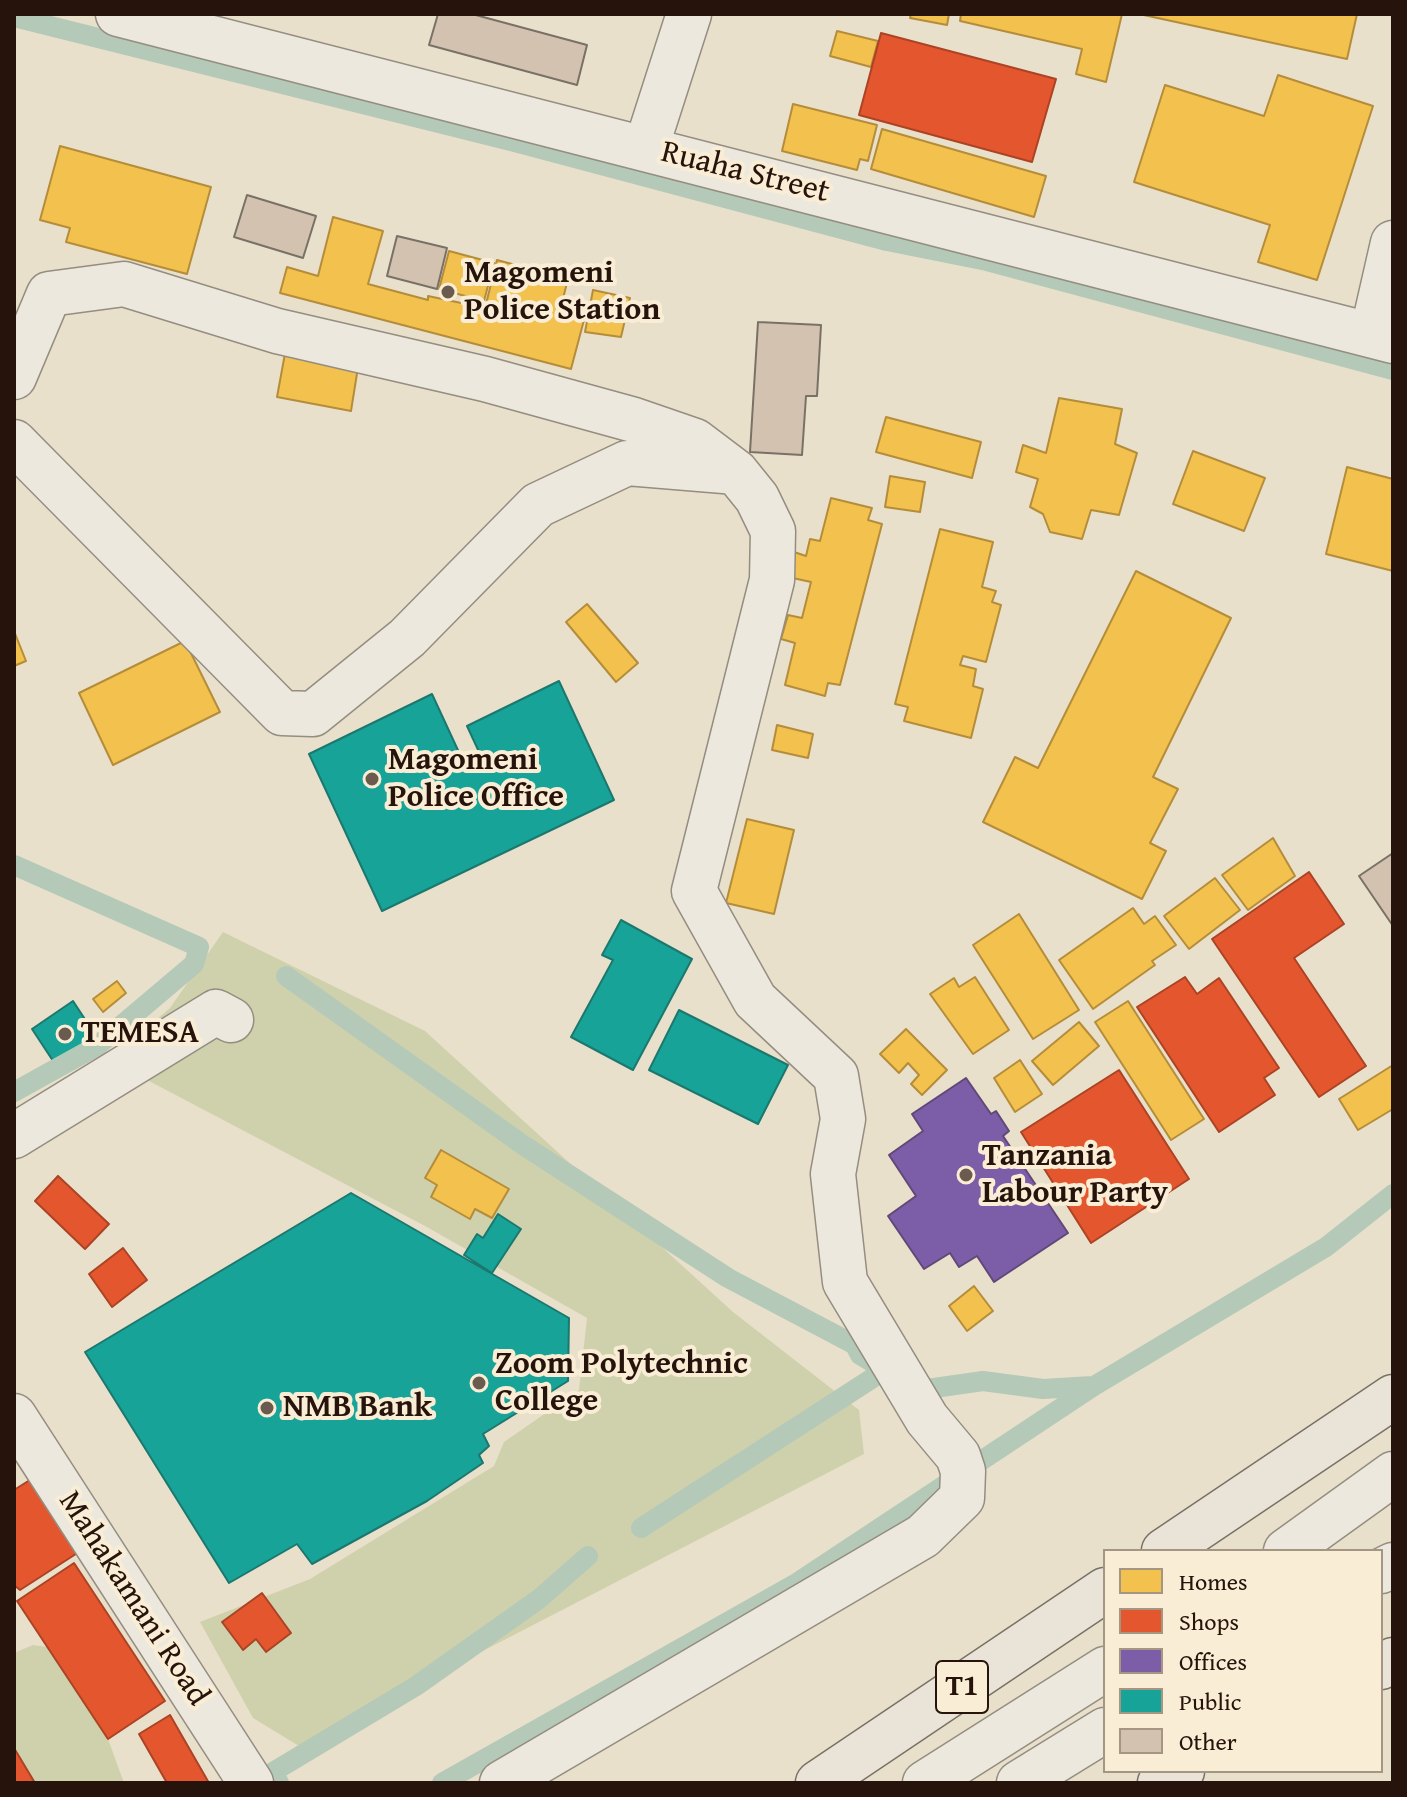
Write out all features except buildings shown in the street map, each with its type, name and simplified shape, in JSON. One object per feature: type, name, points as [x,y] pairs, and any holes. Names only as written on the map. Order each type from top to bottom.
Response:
[{"type":"highway","points":[[1167,1549],[1393,1397]]},
{"type":"highway","name":"T1","points":[[818,1783],[1103,1591]]},
{"type":"highway","points":[[1160,1783],[1178,1773]]},
{"type":"street","name":"Ruaha Street","points":[[118,14],[1383,338]]},
{"type":"street","points":[[646,148],[689,14]]},
{"type":"street","points":[[1383,338],[1393,243]]},
{"type":"street","points":[[14,377],[49,294],[124,284],[277,331],[485,379],[634,420],[695,441],[736,472],[757,498],[773,531],[772,580],[694,891],[755,1000],[836,1076],[843,1119],[833,1174],[845,1282],[927,1419],[958,1456],[963,1471],[962,1498],[942,1522],[923,1536],[502,1783]]},
{"type":"street","points":[[14,442],[282,713],[313,714],[407,638],[538,505],[627,463],[736,472]]},
{"type":"street","points":[[14,1136],[216,1012],[231,1020]]},
{"type":"street","name":"Mahakamani Road","points":[[14,1416],[251,1783]]},
{"type":"street","points":[[1289,1549],[1393,1474]]},
{"type":"street","points":[[925,1783],[1103,1670]]},
{"type":"street","points":[[1019,1783],[1103,1731]]},
{"type":"green space","points":[[223,932],[425,1031],[733,1312],[859,1410],[864,1454],[299,1746],[253,1718],[200,1622],[310,1579],[494,1466],[504,1442],[579,1390],[587,1318],[425,1226],[109,1060],[170,1008]]},
{"type":"green space","points":[[33,1645],[69,1650],[96,1706],[124,1783],[14,1783],[14,1653]]},
{"type":"waterway","points":[[14,17],[511,141],[887,241],[987,261],[1393,370]]},
{"type":"waterway","points":[[14,865],[199,947],[194,964],[97,1046],[14,1092]]},
{"type":"waterway","points":[[286,976],[523,1145],[728,1278],[855,1345],[860,1355],[885,1370],[641,1528]]},
{"type":"waterway","points":[[442,1783],[795,1584],[1094,1386],[1326,1247],[1393,1194]]},
{"type":"waterway","points":[[913,1391],[983,1381],[1043,1389],[1092,1386]]},
{"type":"waterway","points":[[279,1783],[273,1772],[416,1686],[539,1599],[588,1556]]},
{"type":"place","name":"Magomeni Police Station","points":[[448,292]]},
{"type":"place","name":"Magomeni Police Office","points":[[372,779]]},
{"type":"place","name":"TEMESA","points":[[65,1034]]},
{"type":"place","name":"Tanzania Labour Party","points":[[966,1175]]},
{"type":"place","name":"Zoom Polytechnic College","points":[[479,1383]]},
{"type":"place","name":"NMB Bank","points":[[267,1408]]}]
